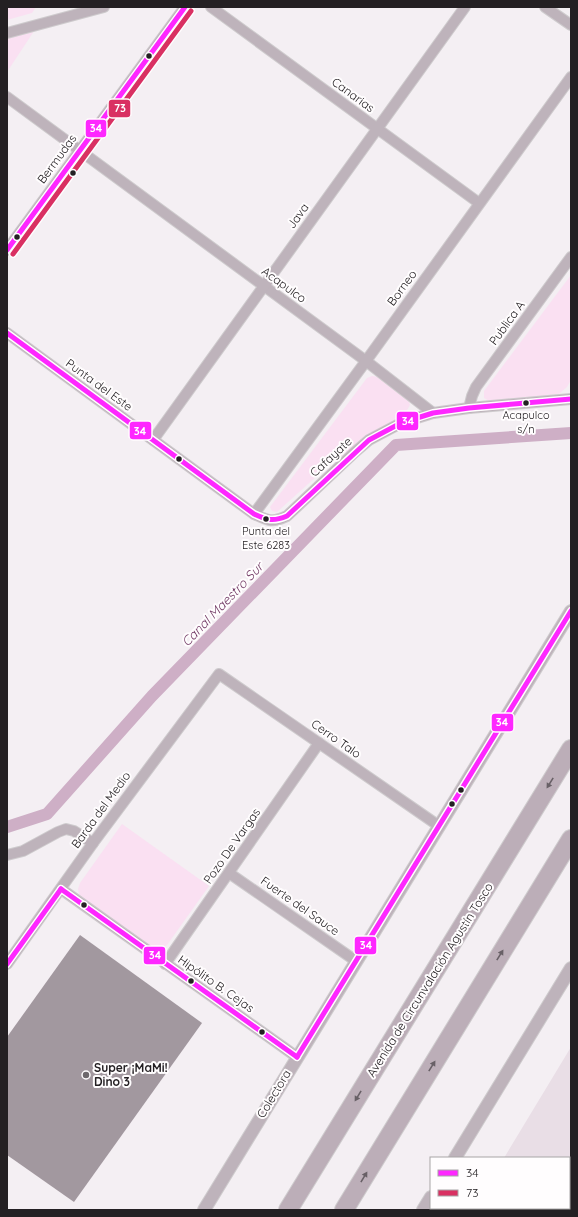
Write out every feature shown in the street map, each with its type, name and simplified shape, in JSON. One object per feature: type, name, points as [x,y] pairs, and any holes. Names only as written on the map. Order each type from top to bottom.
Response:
[{"type":"highway","name":"Avenida de Circunvalación Agustín Tosco","points":[[288,1210],[571,749]]},
{"type":"highway","points":[[344,1210],[571,839]]},
{"type":"street","points":[[7,33],[104,7]]},
{"type":"street","name":"Bermudas","points":[[7,250],[185,7]]},
{"type":"street","name":"Canarias","points":[[211,7],[479,203]]},
{"type":"street","name":"Java","points":[[153,440],[465,7]]},
{"type":"street","points":[[546,7],[571,26]]},
{"type":"street","name":"Borneo","points":[[254,514],[571,77]]},
{"type":"street","name":"Acapulco","points":[[7,97],[366,361],[432,413]]},
{"type":"street","name":"Publica A","points":[[469,408],[476,387],[571,257]]},
{"type":"street","name":"Punta del Este","points":[[7,333],[254,514]]},
{"type":"street","points":[[432,413],[571,398]]},
{"type":"street","name":"Cafayate","points":[[254,514],[268,520],[278,521],[287,516],[369,440],[402,423],[432,413]]},
{"type":"street","name":"Colectora","points":[[204,1210],[571,610]]},
{"type":"street","name":"Cerro Talo","points":[[219,674],[439,826]]},
{"type":"street","name":"Barda del Medio","points":[[7,964],[93,843],[219,674]]},
{"type":"street","name":"Pozo De Vargas","points":[[165,964],[319,743]]},
{"type":"street","points":[[7,855],[23,851],[66,829],[74,831],[93,843]]},
{"type":"street","name":"Fuerte del Sauce","points":[[229,873],[356,961]]},
{"type":"street","name":"Hipólito B. Cejas","points":[[61,889],[297,1057]]},
{"type":"street","points":[[456,1157],[571,968]]},
{"type":"street","points":[[423,1210],[430,1199]]},
{"type":"shaded area","points":[[7,7],[36,7],[32,13],[7,20]]},
{"type":"shaded area","points":[[34,31],[7,72],[7,37]]},
{"type":"shaded area","points":[[571,275],[571,380],[567,387],[559,394],[491,402],[484,398],[484,391]]},
{"type":"shaded area","points":[[372,376],[378,377],[408,399],[410,405],[406,412],[376,431],[328,466],[277,512],[272,511],[270,507],[367,378]]},
{"type":"shaded area","points":[[122,824],[209,886],[167,945],[161,949],[153,950],[79,895],[78,889],[80,883]]},
{"type":"shaded area","points":[[571,1047],[571,1210],[472,1210],[570,1209],[570,1157],[505,1157]]},
{"type":"building","name":"Super ¡MaMi! Dino 3","points":[[80,935],[202,1023],[74,1202],[7,1155],[7,1037]]},
{"type":"waterway","name":"Canal Maestro Sur","points":[[7,827],[47,814],[152,696],[396,445],[571,433]]},
{"type":"transit line","name":"34","points":[[7,250],[185,7]]},
{"type":"transit line","name":"73","points":[[13,254],[191,11]]},
{"type":"transit line","name":"34","points":[[7,333],[254,514],[270,520],[287,516],[369,440],[401,423],[433,413],[469,408],[571,399]]},
{"type":"transit line","name":"34","points":[[297,1057],[571,611]]},
{"type":"transit line","name":"34","points":[[61,889],[297,1057]]},
{"type":"transit line","name":"34","points":[[7,964],[61,889]]},
{"type":"place","name":"Acapulco s/n","points":[[526,403]]},
{"type":"place","name":"Punta del Este 6283","points":[[266,519]]},
{"type":"place","name":"Super ¡MaMi! Dino 3","points":[[86,1075]]}]
